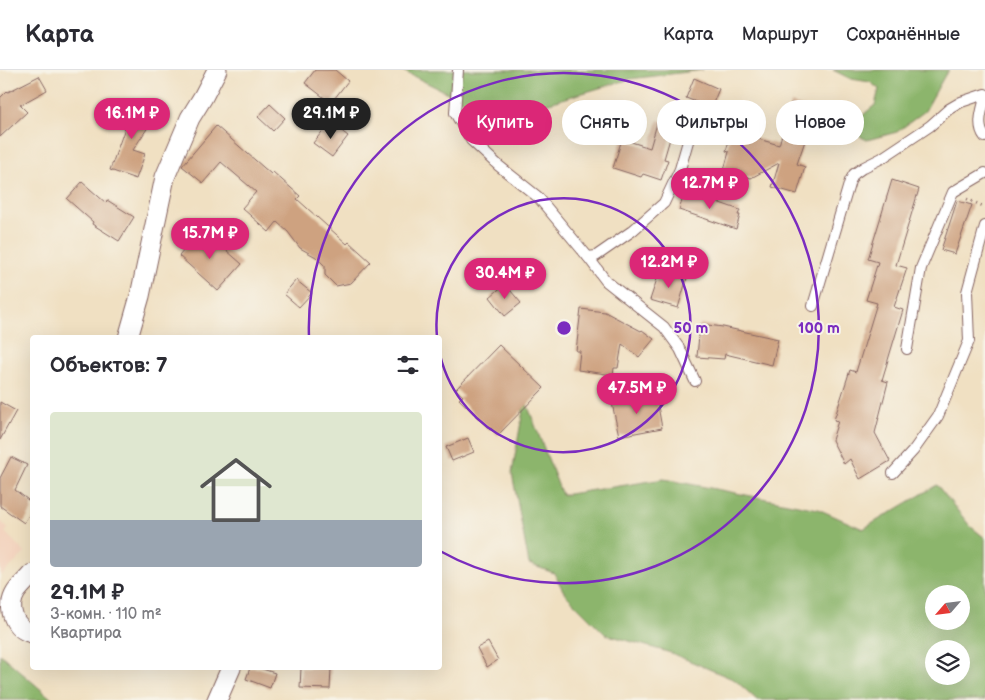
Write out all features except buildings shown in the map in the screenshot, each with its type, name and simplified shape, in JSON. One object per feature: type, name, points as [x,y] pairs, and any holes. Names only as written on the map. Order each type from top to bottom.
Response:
[{"type":"street","points":[[129,335],[140,296],[165,177],[190,118],[204,97],[217,70]]},
{"type":"street","points":[[30,576],[15,594],[12,611],[16,624],[24,631],[30,632]]},
{"type":"street","points":[[217,700],[230,670]]},
{"type":"lane","points":[[458,70],[455,113],[471,140],[538,197],[606,281],[664,327],[680,349],[695,380]]},
{"type":"lane","points":[[813,306],[850,181],[854,174],[930,126],[949,109],[961,102],[985,96],[980,115],[981,132],[985,136]]},
{"type":"lane","points":[[588,257],[596,256],[632,232],[664,203],[680,169],[687,145]]},
{"type":"lane","points":[[906,349],[921,268],[953,192],[985,173]]},
{"type":"lane","points":[[893,473],[913,451],[938,416],[969,341],[968,292],[985,226]]},
{"type":"shaded area","points":[[0,520],[8,529],[5,532],[25,553],[1,576]]},
{"type":"green space","points":[[401,70],[703,70],[630,79],[552,102],[552,100],[462,100]]},
{"type":"green space","points":[[833,70],[949,70],[925,111],[897,132],[867,140],[864,138],[864,114],[875,105],[879,89],[870,82],[851,79]]},
{"type":"green space","points":[[525,399],[562,495],[664,479],[818,509],[863,529],[937,485],[970,526],[985,538],[985,700],[757,700],[735,680],[671,653],[605,634],[565,594],[554,573],[529,564],[512,473]]},
{"type":"green space","points":[[0,654],[53,700],[0,700]]}]
